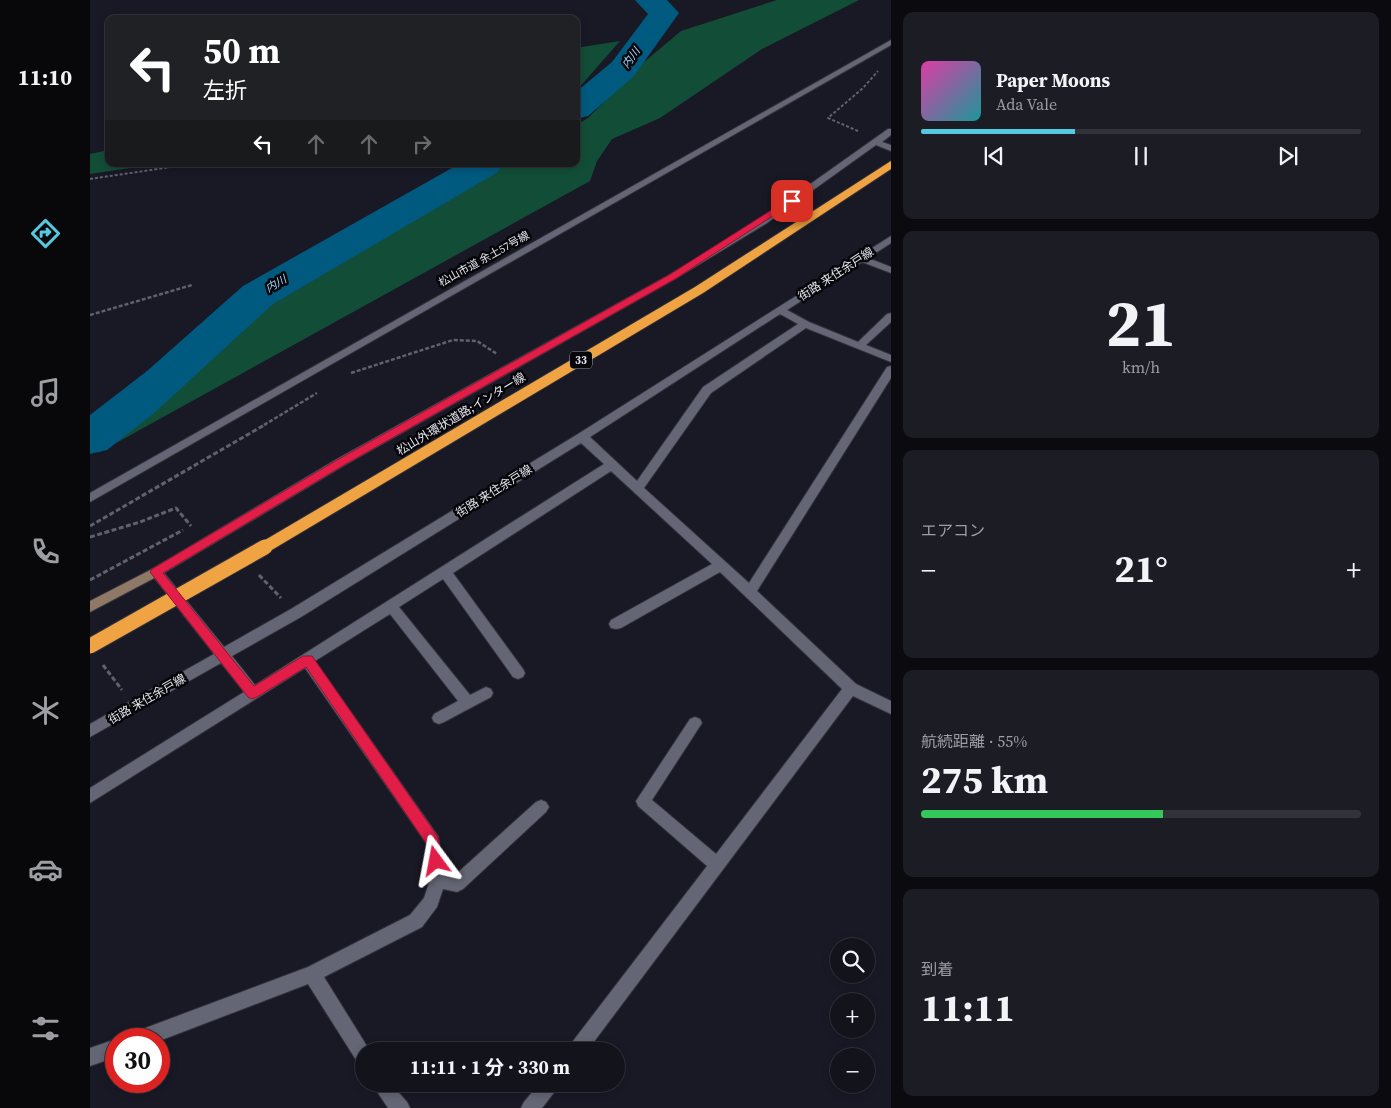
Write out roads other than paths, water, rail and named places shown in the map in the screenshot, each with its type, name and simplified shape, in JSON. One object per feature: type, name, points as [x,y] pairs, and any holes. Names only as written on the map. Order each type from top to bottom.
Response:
[{"type":"highway","name":"松山外環状道路;インター線","points":[[90,646],[265,547],[690,295],[891,164]]},
{"type":"street","name":"松山市道 余土57号線","points":[[90,498],[891,42]]},
{"type":"street","points":[[90,607],[156,572],[341,462],[672,277],[764,221],[891,131]]},
{"type":"street","points":[[875,142],[891,148]]},
{"type":"street","name":"街路 来住余戸線","points":[[90,731],[296,614],[582,437],[891,239]]},
{"type":"street","points":[[861,258],[891,270]]},
{"type":"street","points":[[780,310],[804,324],[891,359]]},
{"type":"street","points":[[860,345],[891,316]]},
{"type":"street","points":[[638,488],[707,390],[804,324]]},
{"type":"street","points":[[750,592],[891,369]]},
{"type":"street","points":[[582,437],[851,688],[890,705]]},
{"type":"street","points":[[90,796],[612,465]]},
{"type":"street","points":[[616,624],[721,565]]},
{"type":"street","points":[[156,572],[223,654],[252,693]]},
{"type":"street","points":[[446,572],[518,673]]},
{"type":"street","points":[[391,606],[468,703]]},
{"type":"street","points":[[169,1028],[312,974],[416,921],[431,902],[438,880],[433,841],[307,660]]},
{"type":"street","points":[[583,1042],[851,688]]},
{"type":"street","points":[[439,718],[486,693]]},
{"type":"street","points":[[695,723],[643,801],[716,865]]},
{"type":"street","points":[[438,880],[457,884],[541,806]]},
{"type":"street","points":[[312,974],[355,1043]]},
{"type":"street","points":[[90,1057],[105,1052]]},
{"type":"street","points":[[386,1092],[401,1108]]},
{"type":"street","points":[[530,1108],[543,1092]]},
{"type":"waterway","name":"内川","points":[[580,106],[623,69],[664,13],[650,0]]},
{"type":"waterway","name":"内川","points":[[90,438],[187,360],[258,295],[480,167]]}]
